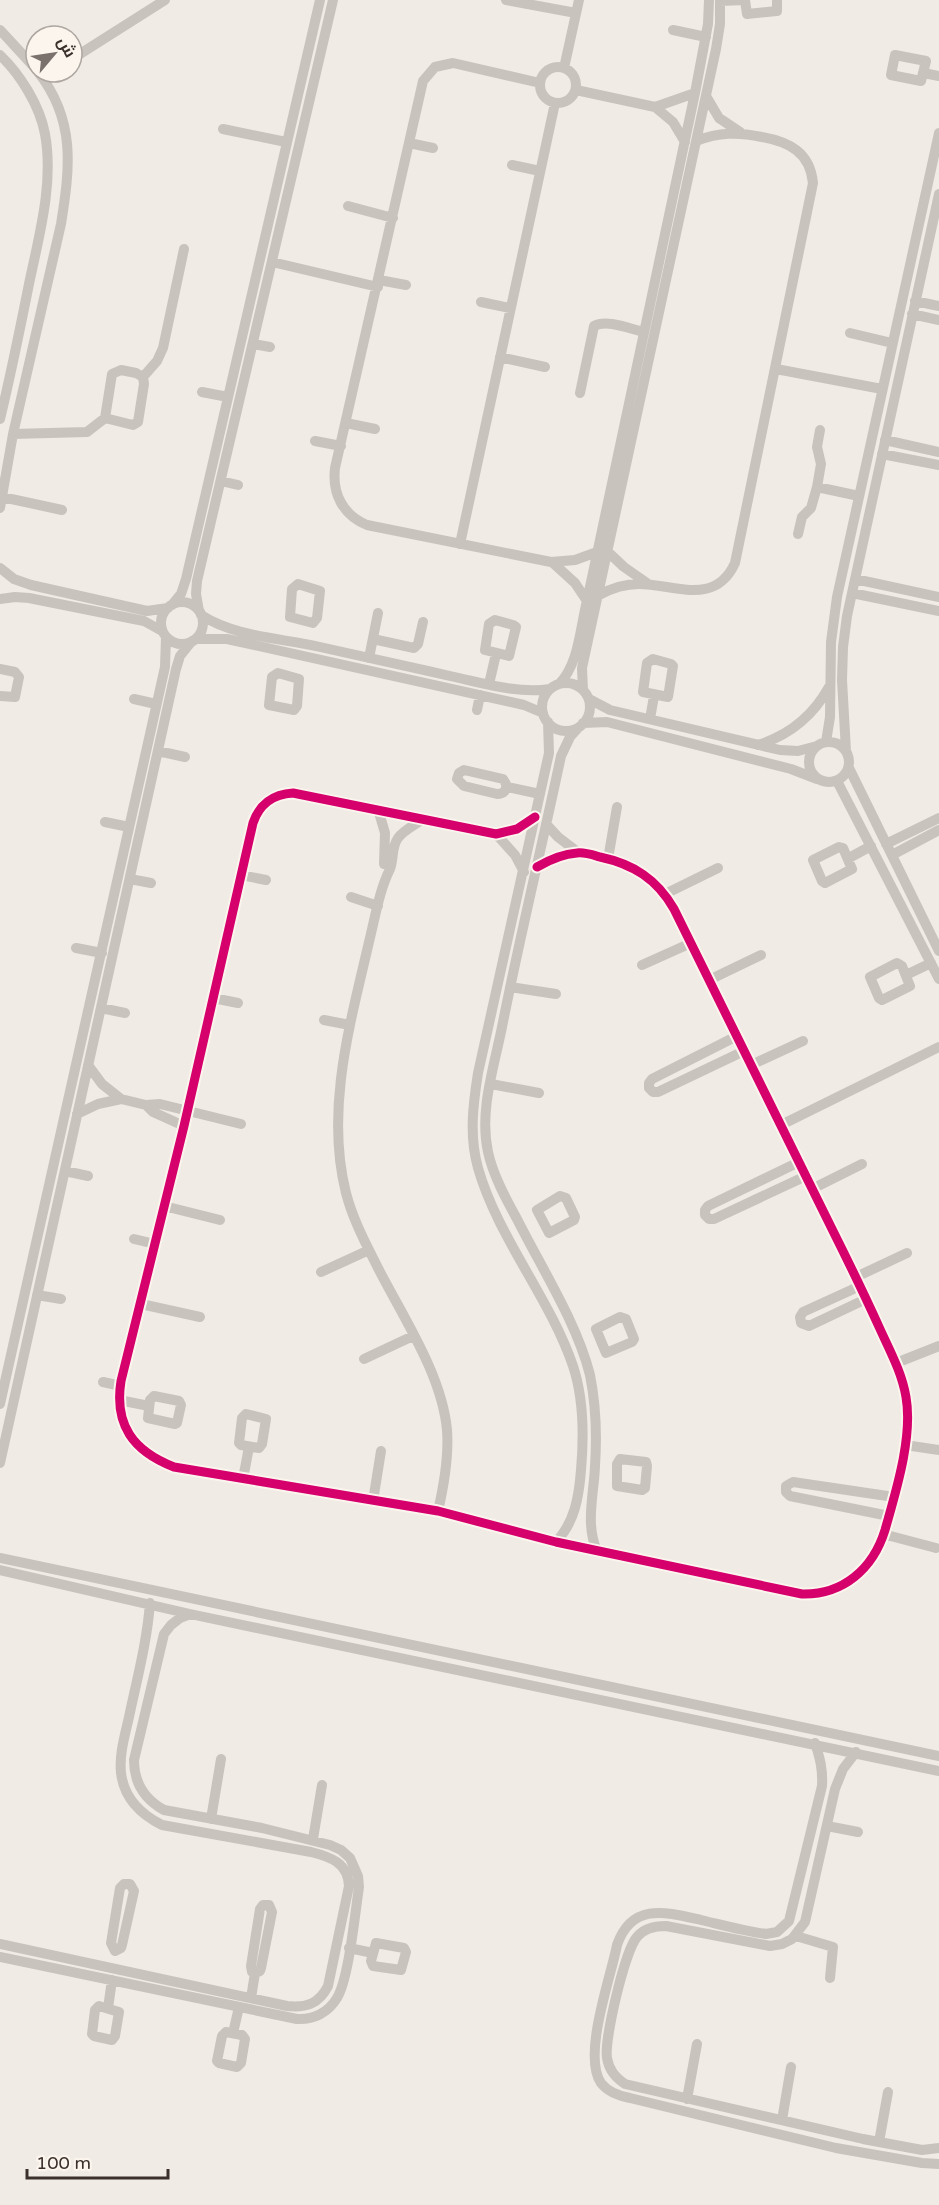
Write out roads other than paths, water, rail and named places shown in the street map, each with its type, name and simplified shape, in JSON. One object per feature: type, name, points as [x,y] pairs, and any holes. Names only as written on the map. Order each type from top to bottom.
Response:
[{"type":"street","points":[[84,51],[165,0]]},
{"type":"street","points":[[0,1463],[158,751],[171,668],[161,621],[184,587],[320,0]]},
{"type":"street","points":[[0,1404],[156,704],[171,668],[194,640],[202,625],[196,594],[197,581],[333,0]]},
{"type":"street","points":[[506,0],[576,13]]},
{"type":"street","points":[[564,68],[579,0]]},
{"type":"street","points":[[716,0],[745,0],[745,12],[748,14],[777,11],[777,0]]},
{"type":"street","points":[[716,0],[706,37],[701,95],[719,118],[740,132]]},
{"type":"street","points":[[597,1551],[591,1537],[590,1521],[596,1428],[592,1388],[581,1346],[508,1202],[488,1154],[486,1116],[510,987],[546,824],[555,754],[543,702],[579,657],[599,595],[603,552],[644,332],[701,95],[718,38],[716,0]]},
{"type":"street","points":[[0,30],[24,55]]},
{"type":"street","points":[[673,30],[706,37]]},
{"type":"street","points":[[0,55],[22,82],[36,108],[45,132],[47,161],[42,221],[0,419]]},
{"type":"street","points":[[540,83],[453,63],[441,65],[430,71],[423,81],[334,476],[336,492],[342,506],[353,517],[374,526],[551,562],[575,560],[603,552]]},
{"type":"street","points":[[555,67],[564,68],[574,77],[576,90],[568,101],[555,103],[543,96],[540,83],[547,71],[555,67]]},
{"type":"street","points":[[924,73],[939,76]]},
{"type":"street","points":[[47,84],[68,136],[67,189],[13,434],[1,502],[62,510]]},
{"type":"street","points":[[576,90],[655,107],[701,95]]},
{"type":"street","points":[[460,544],[555,103]]},
{"type":"street","points":[[655,107],[691,142]]},
{"type":"street","points":[[292,114],[306,117]]},
{"type":"street","points":[[223,129],[286,142]]},
{"type":"street","points":[[599,595],[623,585],[650,584],[689,591],[705,590],[719,583],[732,570],[813,190],[813,176],[805,158],[790,144],[740,132],[722,133],[691,142]]},
{"type":"street","points":[[818,779],[811,771],[809,762],[811,753],[821,744],[830,717],[829,687],[833,619],[939,133]]},
{"type":"street","points":[[409,143],[433,148]]},
{"type":"street","points":[[512,165],[540,171]]},
{"type":"street","points":[[556,1542],[565,1531],[575,1509],[582,1459],[582,1419],[576,1379],[569,1357],[482,1182],[472,1138],[472,1117],[478,1073],[540,794],[555,754],[581,725],[590,709],[579,657],[587,601],[603,552],[683,176]]},
{"type":"street","points":[[846,751],[842,663],[844,631],[939,194]]},
{"type":"street","points":[[348,207],[393,218]]},
{"type":"street","points":[[105,418],[119,423],[136,424],[139,419],[143,377],[157,361],[163,348],[184,249]]},
{"type":"street","points":[[911,254],[925,256]]},
{"type":"street","points":[[272,262],[379,283],[406,285]]},
{"type":"street","points":[[915,301],[939,306]]},
{"type":"street","points":[[482,302],[510,308]]},
{"type":"street","points":[[912,315],[939,320]]},
{"type":"street","points":[[580,393],[594,326],[606,323],[644,332]]},
{"type":"street","points":[[850,333],[892,343]]},
{"type":"street","points":[[253,344],[270,347]]},
{"type":"street","points":[[500,357],[545,367]]},
{"type":"street","points":[[776,369],[882,389]]},
{"type":"street","points":[[13,434],[87,432],[105,418],[112,374],[121,370],[143,377]]},
{"type":"street","points":[[202,392],[228,397]]},
{"type":"street","points":[[346,423],[375,429]]},
{"type":"street","points":[[798,534],[802,517],[811,508],[817,487],[821,464],[816,447],[820,430]]},
{"type":"street","points":[[885,440],[939,452]]},
{"type":"street","points":[[315,441],[341,446]]},
{"type":"street","points":[[882,454],[939,465]]},
{"type":"street","points":[[221,481],[238,485]]},
{"type":"street","points":[[817,487],[859,496]]},
{"type":"street","points":[[603,552],[650,584]]},
{"type":"street","points":[[551,562],[575,583],[587,601]]},
{"type":"street","points":[[844,564],[857,567]]},
{"type":"street","points":[[0,568],[14,579],[31,585],[147,610],[186,603],[228,628],[489,684],[529,691],[574,684],[586,695],[610,710],[758,746],[789,751],[821,744],[839,744],[850,759],[849,768],[837,781],[825,782],[791,769],[607,722],[563,730],[529,706],[227,639],[177,643],[144,621],[22,597],[0,599]]},
{"type":"street","points":[[855,579],[939,597]]},
{"type":"street","points":[[852,593],[939,611]]},
{"type":"street","points":[[369,658],[378,613]]},
{"type":"street","points":[[299,642],[302,621]]},
{"type":"street","points":[[373,639],[414,648],[417,646],[423,622]]},
{"type":"street","points":[[289,675],[293,654]]},
{"type":"street","points":[[489,684],[496,654]]},
{"type":"street","points":[[0,669],[15,672],[19,677],[15,697],[0,696]]},
{"type":"street","points":[[758,746],[787,733],[804,720],[818,705],[829,687]]},
{"type":"street","points":[[477,710],[480,695]]},
{"type":"street","points":[[650,719],[654,696]]},
{"type":"street","points":[[134,699],[156,704]]},
{"type":"street","points":[[158,751],[185,757]]},
{"type":"street","points":[[849,768],[939,951]]},
{"type":"street","points":[[837,781],[939,979]]},
{"type":"street","points":[[507,787],[540,794]]},
{"type":"street","points":[[535,817],[517,829],[496,834],[293,793],[273,797],[262,806],[255,817],[121,1386],[119,1400],[121,1417],[126,1428],[148,1454],[174,1467],[438,1511],[556,1542],[802,1594],[837,1589],[857,1576],[877,1550],[894,1497],[908,1423],[906,1398],[896,1363],[744,1050],[664,894],[645,874],[608,859],[579,853],[553,859],[537,867]]},
{"type":"street","points":[[608,859],[617,807]]},
{"type":"street","points":[[378,809],[385,833],[384,866],[387,872]]},
{"type":"street","points":[[886,844],[939,818]]},
{"type":"street","points":[[423,819],[397,839],[378,906],[350,1025],[341,1077],[339,1150],[346,1195],[369,1250],[436,1383],[446,1419],[447,1460],[438,1511]]},
{"type":"street","points":[[105,822],[129,827]]},
{"type":"street","points":[[546,824],[558,837],[579,853]]},
{"type":"street","points":[[892,855],[939,830]]},
{"type":"street","points":[[496,834],[515,855],[524,872]]},
{"type":"street","points":[[849,858],[871,846]]},
{"type":"street","points":[[664,894],[718,868]]},
{"type":"street","points":[[241,875],[266,880]]},
{"type":"street","points":[[130,879],[151,883]]},
{"type":"street","points":[[351,897],[378,906]]},
{"type":"street","points":[[110,914],[122,917]]},
{"type":"street","points":[[642,965],[691,943]]},
{"type":"street","points":[[76,948],[102,953]]},
{"type":"street","points":[[709,980],[761,955]]},
{"type":"street","points":[[906,975],[931,963]]},
{"type":"street","points":[[510,987],[556,994]]},
{"type":"street","points":[[213,998],[238,1003]]},
{"type":"street","points":[[101,1008],[125,1013]]},
{"type":"street","points":[[324,1020],[350,1025]]},
{"type":"street","points":[[737,1036],[652,1079],[649,1088],[653,1092],[658,1092],[744,1050]]},
{"type":"street","points":[[751,1065],[803,1041]]},
{"type":"street","points":[[781,1125],[939,1047]]},
{"type":"street","points":[[88,1065],[102,1084],[121,1099],[146,1105],[155,1103],[241,1124]]},
{"type":"street","points":[[678,1066],[685,1080]]},
{"type":"street","points":[[491,1084],[539,1093]]},
{"type":"street","points":[[77,1114],[98,1104],[121,1099]]},
{"type":"street","points":[[146,1105],[153,1112],[184,1126]]},
{"type":"street","points":[[799,1162],[708,1206],[705,1215],[709,1219],[714,1219],[806,1176]]},
{"type":"street","points":[[812,1189],[862,1164]]},
{"type":"street","points":[[64,1171],[88,1176]]},
{"type":"street","points":[[733,1194],[740,1208]]},
{"type":"street","points":[[164,1206],[220,1220]]},
{"type":"street","points":[[523,1232],[542,1222]]},
{"type":"street","points":[[134,1239],[155,1244]]},
{"type":"street","points":[[36,1244],[48,1247]]},
{"type":"street","points":[[321,1272],[369,1250]]},
{"type":"street","points":[[866,1299],[809,1326],[801,1323],[800,1317],[803,1312],[907,1253]]},
{"type":"street","points":[[526,1272],[540,1264]]},
{"type":"street","points":[[37,1295],[61,1299]]},
{"type":"street","points":[[141,1304],[200,1317]]},
{"type":"street","points":[[364,1359],[413,1336]]},
{"type":"street","points":[[581,1346],[599,1339]]},
{"type":"street","points":[[896,1363],[939,1346]]},
{"type":"street","points":[[103,1382],[121,1386]]},
{"type":"street","points":[[119,1400],[149,1406]]},
{"type":"street","points":[[905,1445],[939,1450]]},
{"type":"street","points":[[243,1479],[249,1447]]},
{"type":"street","points":[[373,1501],[381,1451]]},
{"type":"street","points":[[595,1468],[616,1470]]},
{"type":"street","points":[[889,1516],[790,1497],[786,1492],[786,1486],[793,1482],[894,1497]]},
{"type":"street","points":[[883,1534],[936,1548]]},
{"type":"street","points":[[0,1558],[939,1756]]},
{"type":"street","points":[[0,1570],[190,1614],[815,1743],[939,1771]]},
{"type":"street","points":[[0,1957],[112,1980],[155,1983],[287,2006],[303,2007],[319,2000],[324,1994],[330,1979],[349,1886],[346,1871],[341,1864],[326,1856],[162,1824],[149,1819],[138,1810],[129,1797],[121,1771],[121,1758],[149,1624],[150,1603]]},
{"type":"street","points":[[0,1944],[112,1968],[239,2007],[306,2019],[323,2013],[336,2000],[343,1982],[359,1887],[358,1876],[350,1858],[341,1850],[313,1839],[178,1814],[156,1806],[140,1789],[134,1770],[135,1753],[160,1645],[171,1625],[190,1614]]},
{"type":"street","points":[[815,1743],[823,1773],[819,1802],[792,1916],[782,1929],[771,1934],[659,1912],[645,1914],[627,1926],[617,1945],[595,2039],[594,2060],[601,2082],[618,2095],[836,2148],[939,2164]]},
{"type":"street","points":[[856,1752],[843,1769],[832,1805],[807,1916],[796,1936],[782,1944],[763,1946],[660,1926],[641,1933],[627,1956],[608,2040],[608,2063],[616,2078],[624,2084],[879,2142],[921,2150],[939,2148]]},
{"type":"street","points":[[918,1766],[921,1752]]},
{"type":"street","points":[[211,1819],[221,1759]]},
{"type":"street","points":[[313,1839],[322,1785]]},
{"type":"street","points":[[819,1802],[832,1805]]},
{"type":"street","points":[[827,1826],[858,1832]]},
{"type":"street","points":[[260,1843],[262,1828]]},
{"type":"street","points":[[112,1968],[115,1951],[111,1943],[120,1888],[127,1883],[134,1891],[122,1945],[115,1951]]},
{"type":"street","points":[[796,1936],[833,1947],[830,1978]]},
{"type":"street","points":[[251,1998],[255,1973],[252,1972],[250,1966],[261,1938]]},
{"type":"street","points":[[349,1948],[372,1953]]},
{"type":"street","points":[[330,1979],[343,1982]]},
{"type":"street","points":[[108,2008],[112,1980]]},
{"type":"street","points":[[233,2033],[239,2007]]},
{"type":"street","points":[[687,2098],[696,2043]]},
{"type":"street","points":[[782,2120],[791,2067]]},
{"type":"street","points":[[879,2142],[888,2092]]},
{"type":"street","points":[[836,2148],[839,2133]]}]
